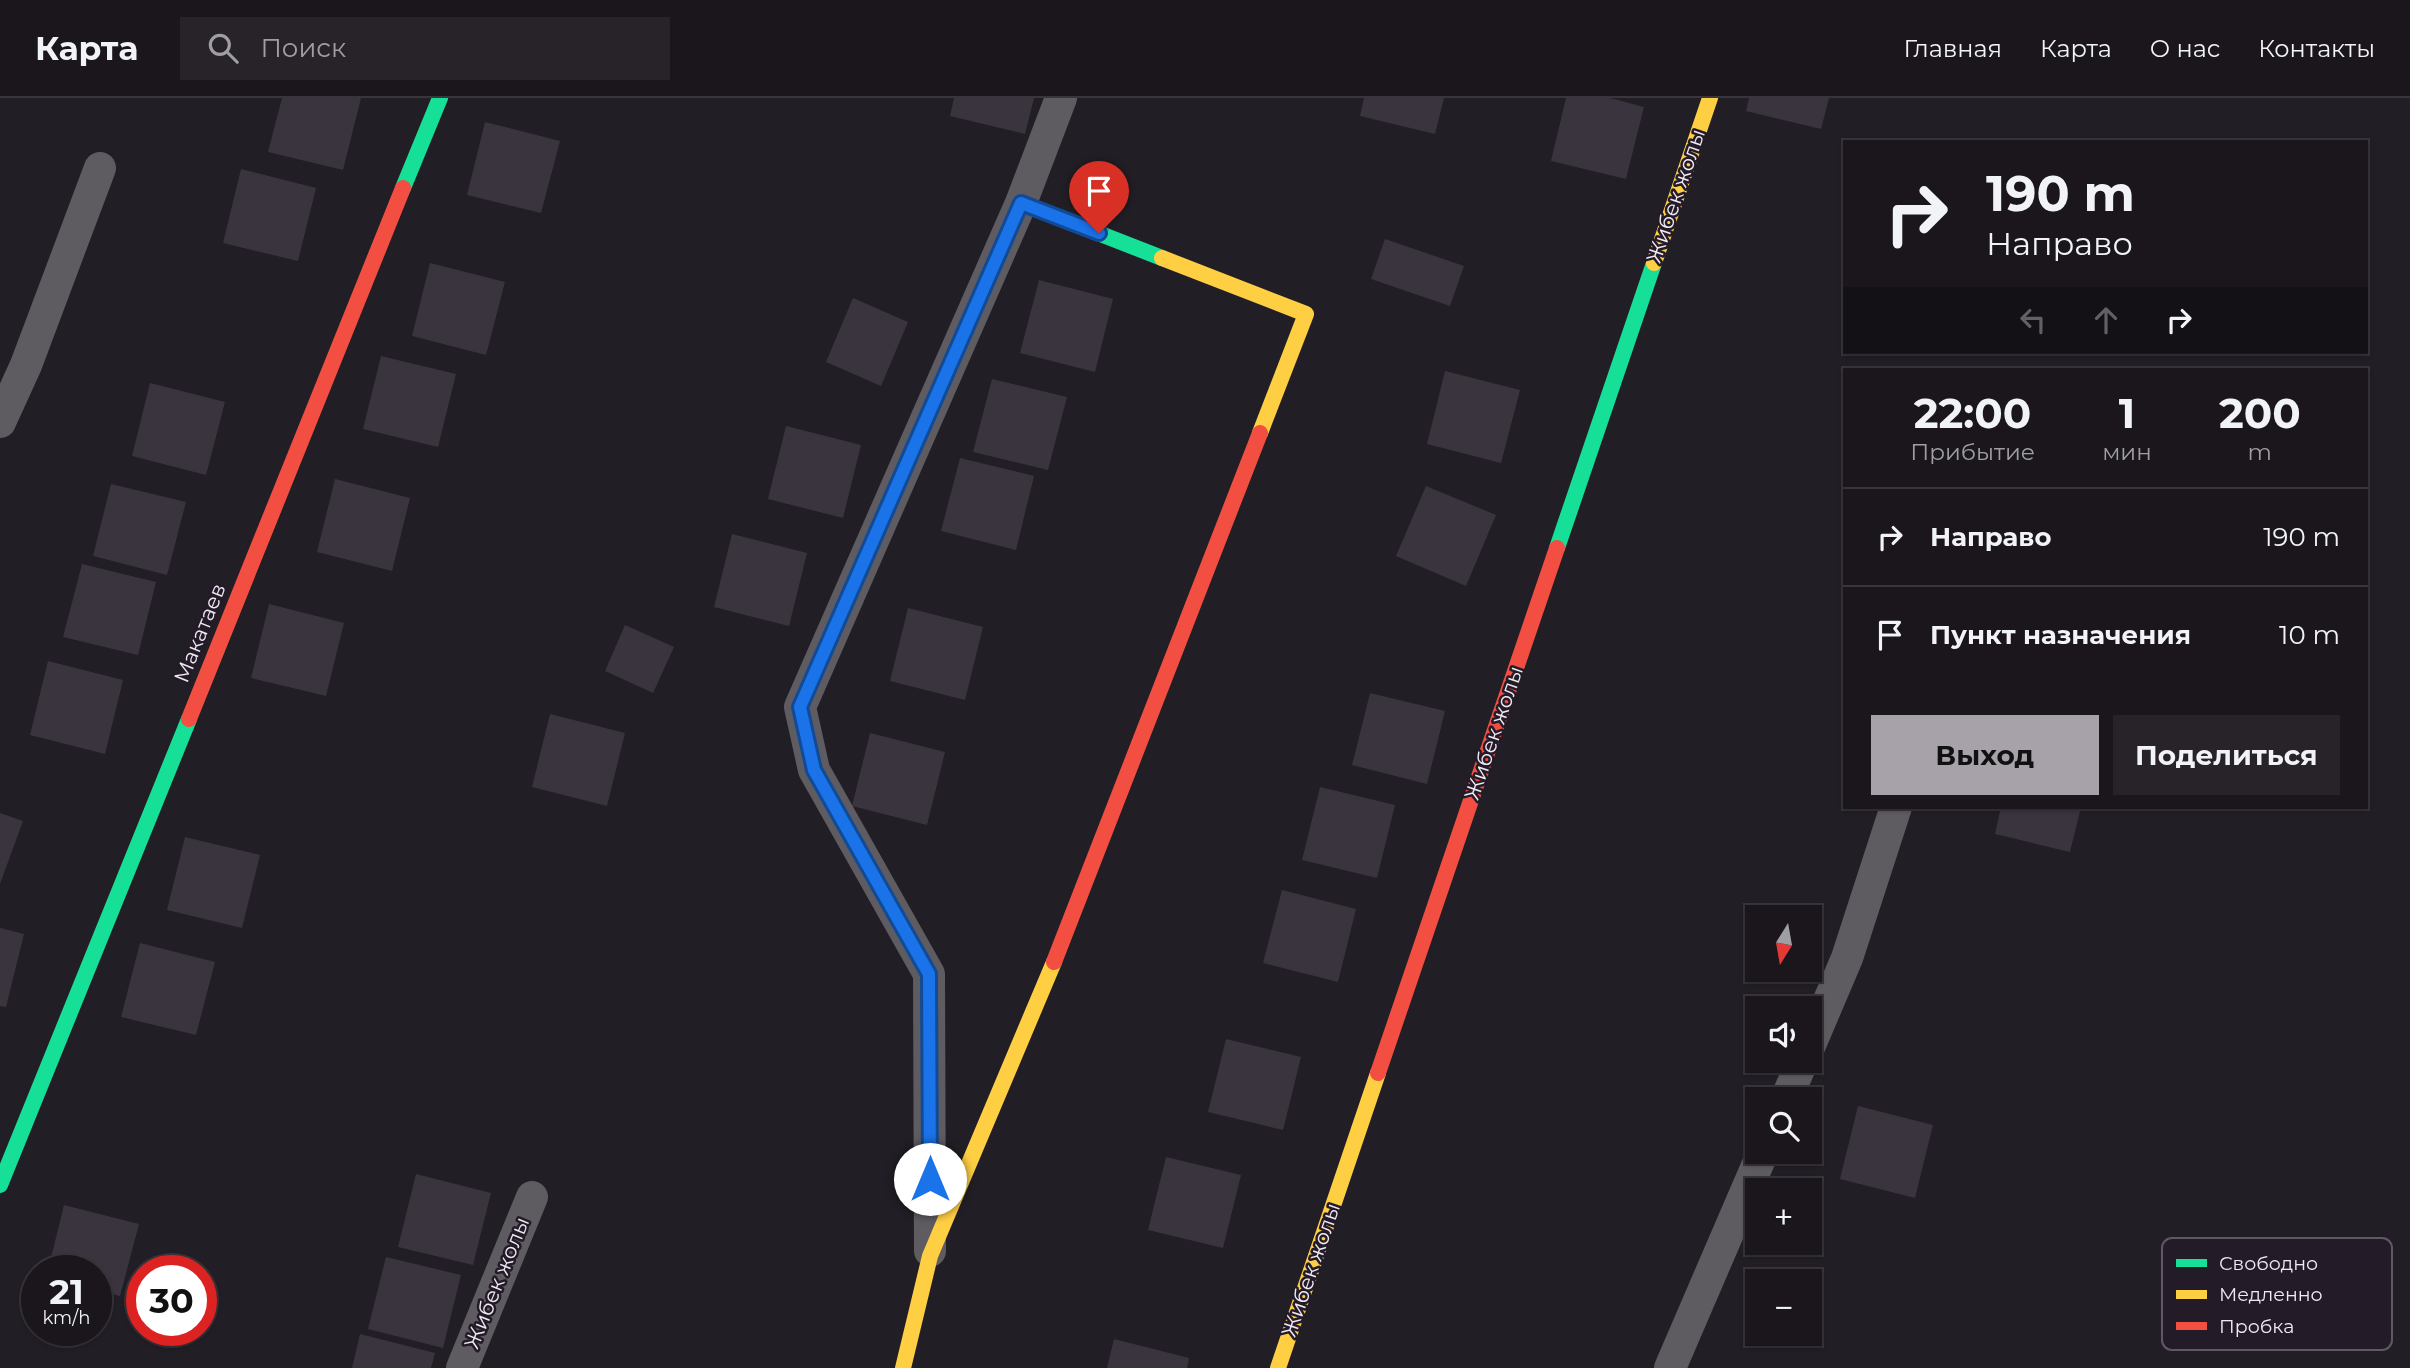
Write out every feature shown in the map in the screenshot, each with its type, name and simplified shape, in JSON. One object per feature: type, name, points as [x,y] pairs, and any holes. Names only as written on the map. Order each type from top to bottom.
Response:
[{"type":"street","name":"Макатаев","points":[[0,1185],[440,98]]},
{"type":"street","points":[[930,1256],[929,974],[814,770],[800,707],[1021,203],[1061,98]]},
{"type":"street","name":"Жибек жолы","points":[[1278,1368],[1710,98]]},
{"type":"street","points":[[0,422],[26,365],[100,168]]},
{"type":"street","points":[[903,1368],[930,1256],[1086,886],[1306,314],[1021,203]]},
{"type":"street","points":[[1822,1017],[1847,958],[1895,809]]},
{"type":"street","points":[[1670,1368],[1758,1164]]},
{"type":"street","name":"Жибек жолы","points":[[462,1368],[533,1197]]},
{"type":"building","points":[[282,98],[361,98],[343,170],[268,152]]},
{"type":"building","points":[[954,98],[1034,98],[1025,134],[950,116]]},
{"type":"building","points":[[1364,98],[1444,98],[1435,134],[1360,116]]},
{"type":"building","points":[[1566,98],[1610,98],[1644,107],[1626,179],[1551,161]]},
{"type":"building","points":[[1749,98],[1829,98],[1821,129],[1746,111]]},
{"type":"building","points":[[485,122],[560,141],[541,213],[467,195]]},
{"type":"building","points":[[241,169],[316,188],[298,261],[223,243]]},
{"type":"building","points":[[1385,239],[1464,266],[1450,306],[1371,279]]},
{"type":"building","points":[[430,263],[505,282],[486,355],[412,336]]},
{"type":"building","points":[[1039,280],[1113,299],[1095,372],[1020,353]]},
{"type":"building","points":[[853,298],[908,322],[881,386],[826,362]]},
{"type":"building","points":[[381,356],[456,374],[438,447],[363,429]]},
{"type":"building","points":[[1445,371],[1520,390],[1501,463],[1427,444]]},
{"type":"building","points":[[992,379],[1067,397],[1048,470],[973,452]]},
{"type":"building","points":[[150,383],[225,402],[206,475],[132,456]]},
{"type":"building","points":[[786,426],[861,445],[843,518],[768,499]]},
{"type":"building","points":[[960,458],[1034,476],[1016,550],[941,531]]},
{"type":"building","points":[[335,479],[410,498],[392,571],[317,552]]},
{"type":"building","points":[[111,484],[186,502],[167,575],[93,556]]},
{"type":"building","points":[[1426,486],[1496,515],[1466,586],[1396,556]]},
{"type":"building","points":[[732,534],[807,553],[789,626],[714,607]]},
{"type":"building","points":[[82,564],[156,582],[138,655],[63,637]]},
{"type":"building","points":[[269,604],[344,623],[326,696],[251,678]]},
{"type":"building","points":[[908,608],[983,627],[965,700],[890,681]]},
{"type":"building","points":[[625,625],[674,647],[653,693],[605,671]]},
{"type":"building","points":[[48,661],[123,680],[105,754],[30,735]]},
{"type":"building","points":[[1370,693],[1445,711],[1427,784],[1352,765]]},
{"type":"building","points":[[550,714],[625,733],[607,806],[532,787]]},
{"type":"building","points":[[870,733],[945,752],[927,825],[852,806]]},
{"type":"building","points":[[1320,787],[1395,805],[1377,878],[1302,860]]},
{"type":"building","points":[[2001,809],[2081,809],[2070,852],[1995,834]]},
{"type":"building","points":[[0,813],[23,821],[0,884]]},
{"type":"building","points":[[185,837],[260,855],[242,928],[167,910]]},
{"type":"building","points":[[1282,890],[1356,909],[1338,982],[1263,963]]},
{"type":"building","points":[[0,928],[24,934],[6,1007],[0,1006]]},
{"type":"building","points":[[140,943],[215,962],[196,1035],[121,1017]]},
{"type":"building","points":[[1226,1039],[1301,1057],[1283,1130],[1208,1112]]},
{"type":"building","points":[[1858,1106],[1933,1125],[1915,1198],[1840,1179]]},
{"type":"building","points":[[1166,1157],[1241,1175],[1223,1248],[1148,1230]]},
{"type":"building","points":[[416,1174],[491,1193],[473,1265],[398,1247]]},
{"type":"building","points":[[64,1205],[139,1224],[131,1255],[126,1255],[126,1273],[120,1296],[112,1294],[112,1255],[52,1255]]},
{"type":"building","points":[[386,1257],[461,1275],[443,1348],[368,1329]]},
{"type":"building","points":[[360,1334],[435,1353],[431,1368],[352,1368]]},
{"type":"building","points":[[1114,1339],[1189,1358],[1187,1368],[1107,1368]]},
{"type":"traffic: fast","points":[[403,188],[440,98]]},
{"type":"traffic: fast","points":[[1021,203],[1162,258]]},
{"type":"traffic: fast","points":[[1557,548],[1654,263]]},
{"type":"traffic: fast","points":[[0,1185],[189,719]]},
{"type":"traffic: slow","points":[[1654,263],[1710,98]]},
{"type":"traffic: slow","points":[[1162,258],[1306,314],[1260,433]]},
{"type":"traffic: slow","points":[[903,1368],[930,1256],[1054,962]]},
{"type":"traffic: slow","points":[[1278,1368],[1378,1073]]},
{"type":"traffic: jam","points":[[189,719],[403,188]]},
{"type":"traffic: jam","points":[[1054,962],[1260,433]]},
{"type":"traffic: jam","points":[[1378,1073],[1557,548]]},
{"type":"route","points":[[930,1179],[929,974],[814,770],[800,707],[1021,203],[1099,233]]}]
